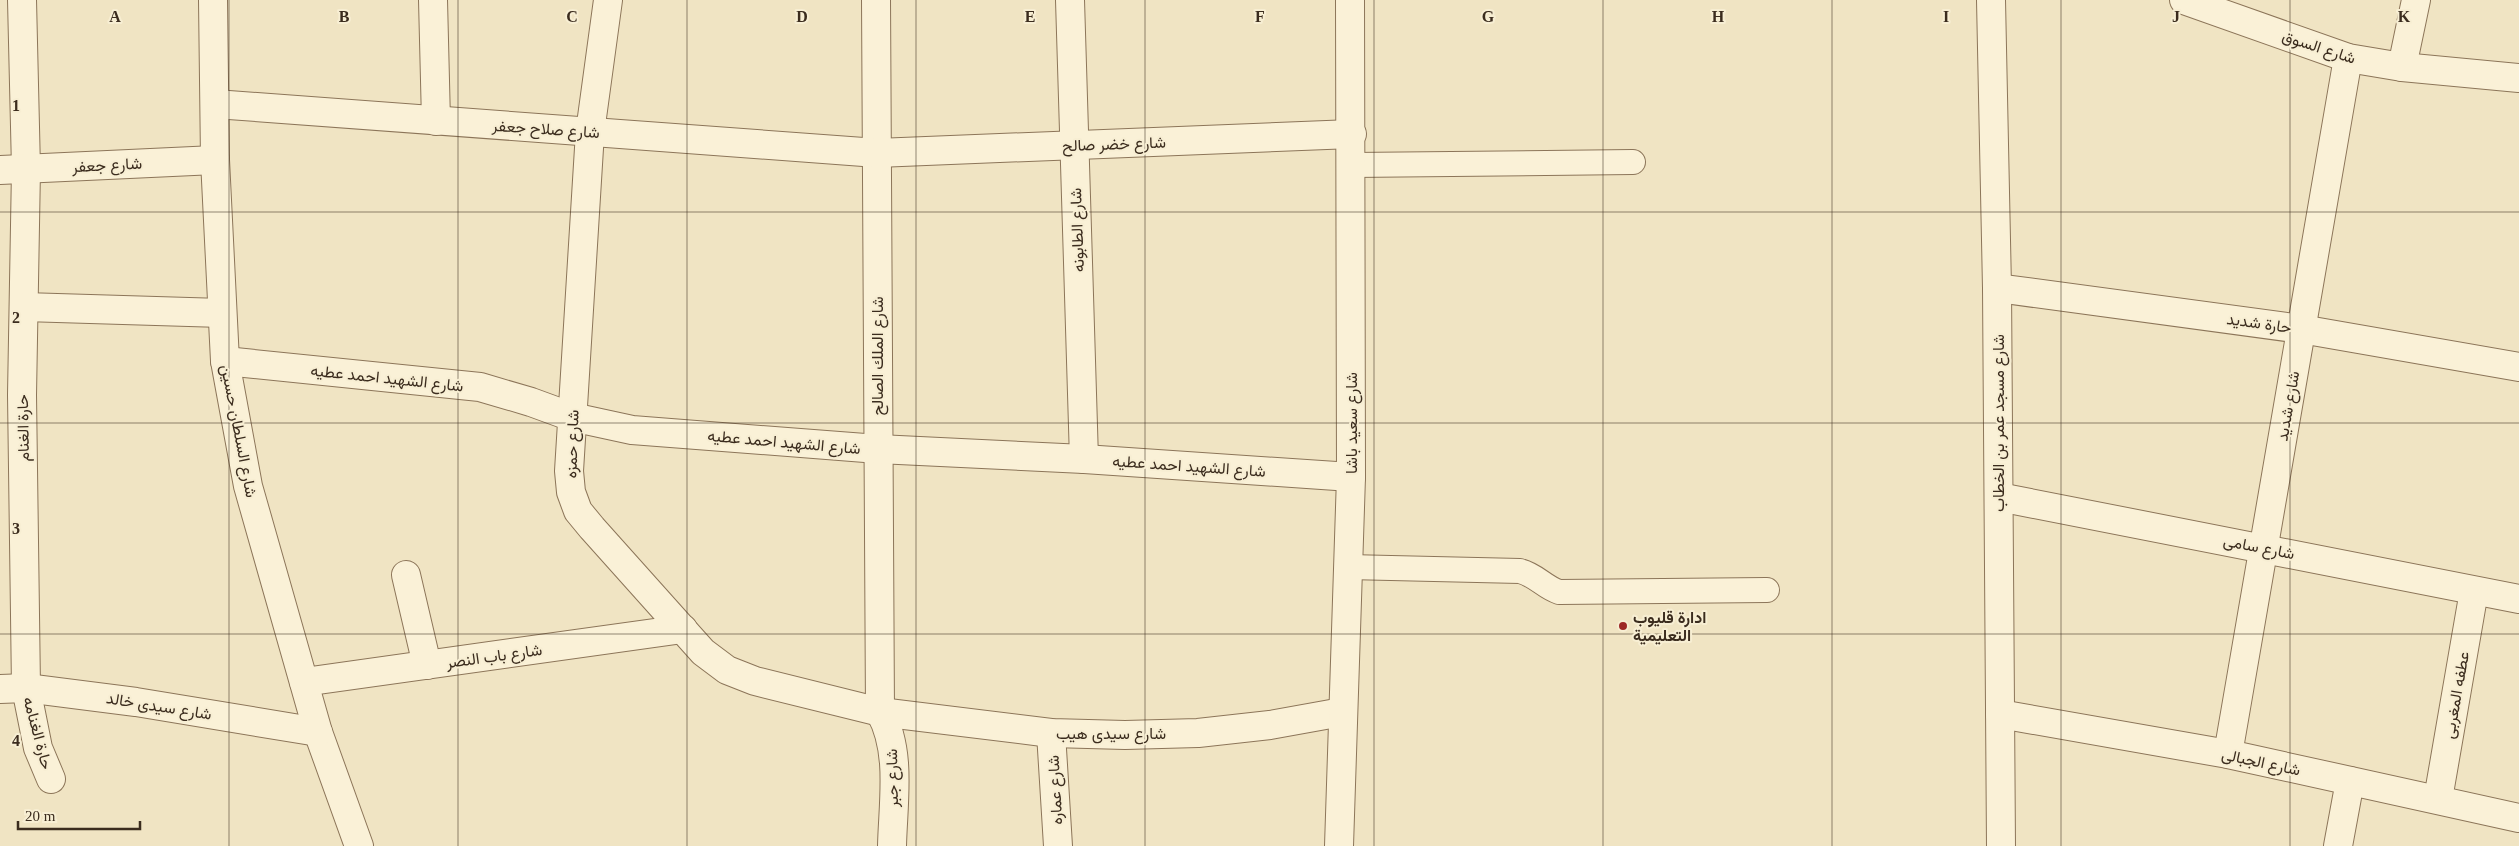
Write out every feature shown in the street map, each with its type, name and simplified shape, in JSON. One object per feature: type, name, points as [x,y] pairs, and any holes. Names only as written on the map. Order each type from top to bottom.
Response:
[{"type":"street","name":"حارة الغنام","points":[[13,688],[11,396],[24,307],[13,170],[22,0]]},
{"type":"street","name":"شارع السلطان حسين","points":[[213,0],[215,160],[225,361],[248,486],[318,732],[359,846]]},
{"type":"street","points":[[433,0],[436,121]]},
{"type":"street","name":"شارع حمزه","points":[[608,0],[590,132],[572,417],[571,492],[578,511],[703,652],[727,670],[755,681],[880,712]]},
{"type":"street","name":"شارع الملك الصالح","points":[[876,0],[880,712]]},
{"type":"street","name":"شارع الطابونه","points":[[1070,0],[1084,459]]},
{"type":"street","name":"شارع سعيد باشا","points":[[1339,846],[1351,477],[1352,134],[1350,0]]},
{"type":"street","name":"شارع مسجد عمر بن الخطاب","points":[[1991,0],[1997,288],[2001,846]]},
{"type":"street","name":"شارع السوق","points":[[2184,0],[2348,58],[2402,67],[2519,78]]},
{"type":"street","points":[[2402,67],[2416,0]]},
{"type":"street","name":"شارع شديد","points":[[2228,754],[2348,58]]},
{"type":"street","name":"شارع صلاح جعفر","points":[[215,104],[877,153]]},
{"type":"street","name":"شارع خضر صالح","points":[[877,153],[1352,134]]},
{"type":"street","name":"شارع جعفر","points":[[13,170],[215,160]]},
{"type":"street","name":"حارة شديد","points":[[1997,288],[2301,329],[2519,367]]},
{"type":"street","points":[[24,307],[222,313]]},
{"type":"street","name":"شارع الشهيد احمد عطيه","points":[[225,361],[480,387],[531,402],[572,417],[632,430],[878,449],[1084,459],[1351,477]]},
{"type":"street","name":"شارع سامى","points":[[1999,497],[2519,599]]},
{"type":"street","points":[[406,575],[427,666]]},
{"type":"street","name":"عطفه المغربى","points":[[2438,800],[2474,591]]},
{"type":"street","name":"شارع باب النصر","points":[[304,682],[683,629]]},
{"type":"street","name":"شارع سيدى خالد","points":[[13,688],[136,702],[318,732]]},
{"type":"street","name":"حارة الغنامه","points":[[13,688],[51,779]]},
{"type":"street","name":"شارع سيدى هيب","points":[[880,712],[1051,733],[1124,735],[1198,732],[1270,725],[1342,712]]},
{"type":"street","name":"شارع جبر","points":[[880,712],[888,726],[893,744],[892,846]]},
{"type":"street","name":"شارع الجبالى","points":[[2000,714],[2228,754],[2519,818]]},
{"type":"street","name":"شارع عماره","points":[[1051,733],[1058,846]]},
{"type":"street","points":[[2338,846],[2350,781]]},
{"type":"lane","points":[[1352,165],[1633,162]]},
{"type":"lane","points":[[1348,566],[1520,570],[1535,576],[1552,590],[1559,592],[1767,590]]},
{"type":"place","name":"ادارة قليوب التعليمية","points":[[1623,626]]}]
